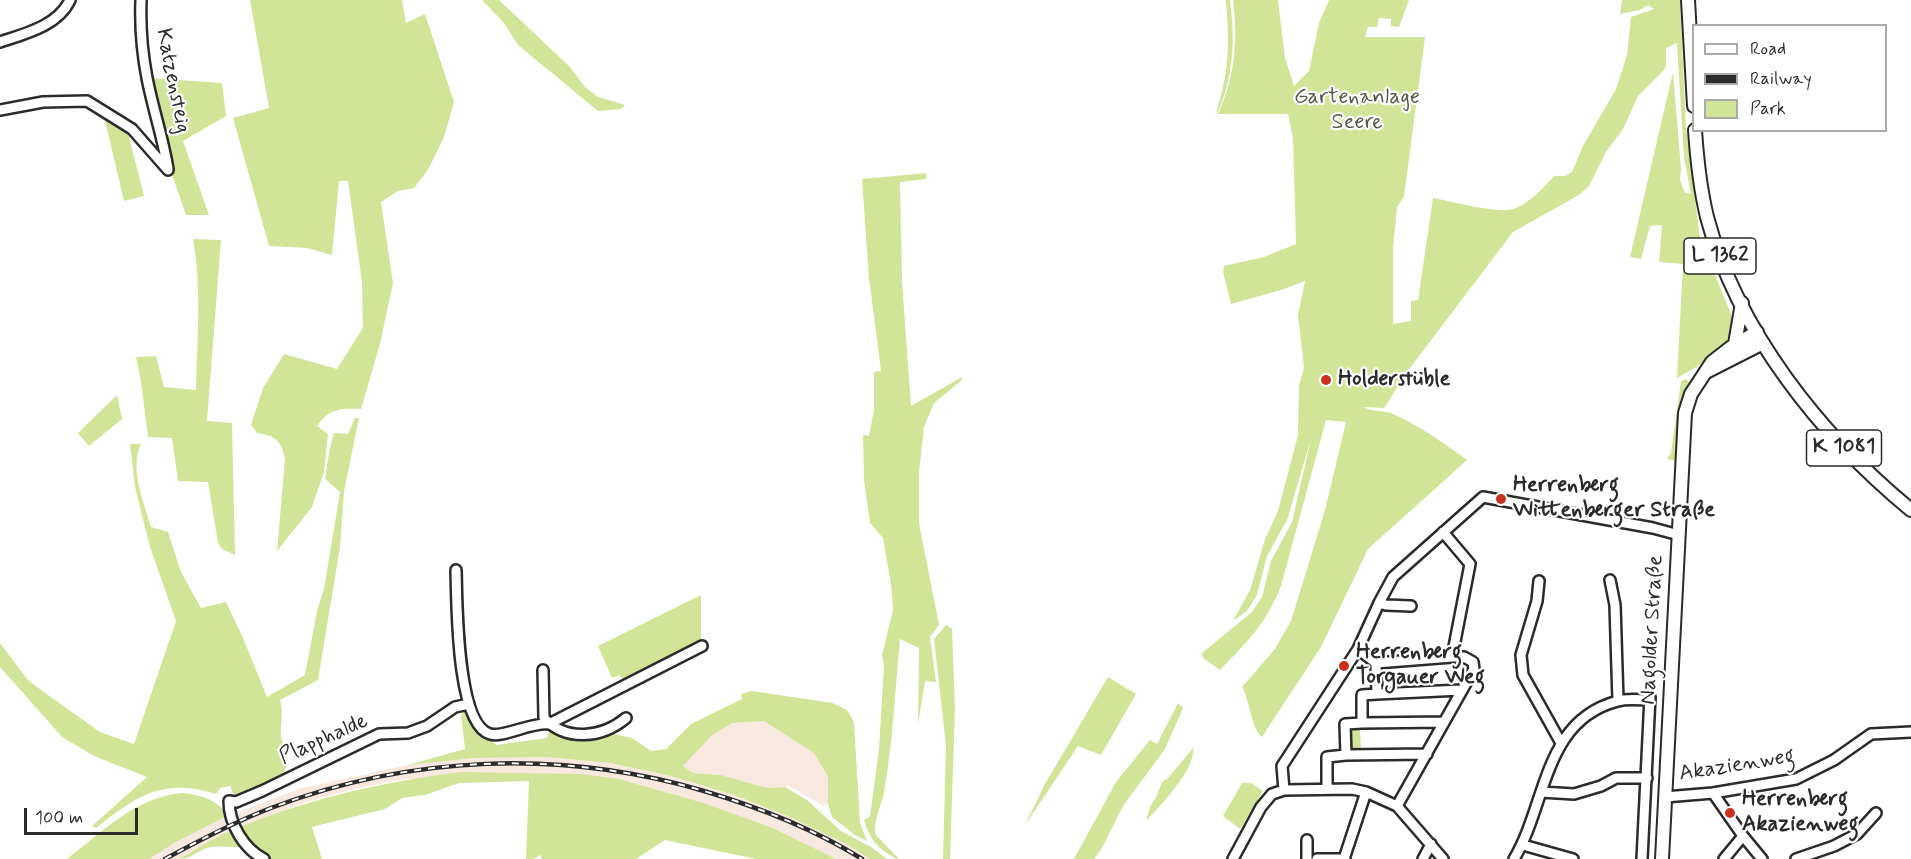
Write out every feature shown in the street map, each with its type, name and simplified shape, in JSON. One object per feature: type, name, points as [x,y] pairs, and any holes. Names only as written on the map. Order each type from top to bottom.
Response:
[{"type":"main road","points":[[1688,0],[1692,71]]},
{"type":"main road","name":"L 1362","points":[[1695,132],[1699,178],[1708,219],[1720,255],[1760,338]]},
{"type":"main road","name":"L 1362","points":[[1736,344],[1742,303]]},
{"type":"main road","points":[[1706,372],[1760,338]]},
{"type":"main road","name":"Nagolder Straße","points":[[1662,859],[1684,421],[1691,394],[1716,358],[1736,344],[1760,338]]},
{"type":"main road","name":"K 1081","points":[[1760,338],[1786,378],[1837,441],[1881,485],[1911,510]]},
{"type":"street","points":[[0,42],[41,27],[57,16],[70,0]]},
{"type":"street","name":"Katzensteig","points":[[0,110],[43,102],[87,100],[132,129],[168,170],[147,78],[140,32],[141,0]]},
{"type":"street","points":[[1284,790],[1282,766],[1358,649],[1393,578],[1482,497],[1653,528],[1679,535]]},
{"type":"street","points":[[1443,532],[1470,564],[1452,657]]},
{"type":"street","points":[[456,570],[461,667],[469,704],[476,722],[489,734],[497,735],[539,723],[549,724],[702,646]]},
{"type":"street","points":[[1610,580],[1615,605],[1618,701]]},
{"type":"street","points":[[1539,581],[1537,601],[1521,655],[1523,675],[1560,743]]},
{"type":"street","points":[[1379,603],[1412,606]]},
{"type":"street","points":[[1358,649],[1376,663],[1452,657],[1464,657],[1473,662],[1474,669],[1397,806]]},
{"type":"street","points":[[1376,663],[1377,694]]},
{"type":"street","points":[[543,670],[544,718],[560,732],[598,733],[613,728],[626,718]]},
{"type":"street","points":[[1362,723],[1362,695],[1461,690]]},
{"type":"street","points":[[1514,859],[1523,845],[1552,758],[1560,743],[1588,714],[1618,701],[1650,699],[1642,859]]},
{"type":"street","name":"Plapphalde","points":[[264,859],[248,848],[240,836],[229,813],[229,801],[237,802],[262,791],[379,734],[408,733],[427,726],[455,707],[469,704]]},
{"type":"street","points":[[1346,755],[1345,724],[1444,722]]},
{"type":"street","name":"Akazienweg","points":[[1665,797],[1713,793],[1796,779],[1834,760],[1871,734],[1911,732]]},
{"type":"street","points":[[1327,789],[1328,757],[1427,754]]},
{"type":"street","points":[[1541,792],[1574,794],[1601,786],[1616,778],[1647,778]]},
{"type":"street","points":[[1233,859],[1261,807],[1272,794],[1284,790],[1327,789],[1352,789],[1366,792],[1397,806],[1443,859]]},
{"type":"street","points":[[1317,859],[1344,859],[1366,792]]},
{"type":"street","points":[[1713,793],[1762,859]]},
{"type":"street","points":[[1796,859],[1834,846],[1857,834],[1876,813]]},
{"type":"street","points":[[1724,859],[1743,836]]},
{"type":"street","points":[[1307,840],[1307,859]]},
{"type":"street","points":[[1423,859],[1431,844]]},
{"type":"street","points":[[1523,845],[1573,859]]},
{"type":"shaded area","points":[[764,721],[814,753],[828,777],[828,804],[823,806],[788,785],[767,788],[721,775],[693,773],[683,766],[712,734],[732,723]]},
{"type":"shaded area","points":[[545,757],[610,763],[671,776],[734,795],[792,818],[848,845],[870,859],[836,859],[773,828],[704,803],[619,779],[404,779],[350,790],[304,803],[230,831],[179,859],[149,859],[176,842],[227,816],[302,788],[408,765],[475,758]]},
{"type":"green space","points":[[250,0],[402,0],[406,23],[425,14],[454,102],[444,137],[428,170],[414,188],[398,191],[381,202],[393,283],[380,344],[361,409],[336,410],[326,416],[317,426],[328,434],[324,472],[312,507],[277,551],[285,459],[282,447],[277,440],[257,433],[251,425],[263,388],[284,354],[337,369],[363,328],[362,282],[348,181],[339,181],[332,255],[307,248],[269,246],[233,118],[269,108]]},
{"type":"green space","points":[[482,0],[499,0],[570,67],[585,87],[598,97],[625,105],[621,109],[598,111],[518,45],[504,23]]},
{"type":"green space","points":[[1226,0],[1230,0],[1232,14],[1232,57],[1223,98],[1216,113],[1224,83],[1227,57]]},
{"type":"green space","name":"Gartenanlage Seere","points":[[1233,0],[1278,0],[1285,58],[1294,86],[1309,71],[1319,23],[1329,0],[1409,0],[1399,27],[1391,26],[1391,19],[1379,18],[1377,27],[1368,27],[1365,37],[1425,37],[1404,197],[1397,207],[1393,249],[1393,324],[1411,321],[1411,301],[1418,300],[1433,198],[1485,209],[1513,209],[1530,200],[1554,176],[1565,176],[1572,172],[1583,146],[1616,89],[1627,55],[1631,17],[1654,9],[1648,5],[1640,10],[1620,14],[1622,0],[1680,0],[1686,128],[1700,238],[1735,324],[1730,340],[1698,366],[1677,378],[1683,264],[1659,262],[1662,225],[1650,226],[1641,259],[1630,257],[1673,72],[1680,180],[1685,193],[1691,194],[1684,158],[1677,43],[1666,48],[1664,70],[1638,96],[1623,129],[1606,152],[1589,186],[1579,195],[1513,232],[1407,372],[1384,408],[1364,407],[1391,413],[1401,418],[1430,434],[1467,460],[1368,549],[1321,647],[1262,737],[1255,727],[1242,687],[1275,649],[1291,621],[1325,510],[1346,422],[1326,420],[1281,586],[1262,622],[1248,641],[1220,670],[1203,658],[1202,653],[1252,612],[1262,597],[1271,561],[1292,522],[1311,439],[1287,520],[1267,556],[1257,595],[1247,611],[1233,621],[1250,590],[1265,539],[1278,511],[1298,435],[1299,385],[1304,368],[1298,315],[1305,281],[1231,304],[1223,272],[1224,266],[1264,257],[1296,244],[1293,139],[1288,114],[1218,114],[1232,72],[1234,58]]},
{"type":"green space","points":[[149,78],[222,83],[226,116],[183,141],[209,215],[186,215],[170,169]]},
{"type":"green space","points":[[103,112],[128,133],[144,196],[124,201]]},
{"type":"green space","points":[[926,173],[926,179],[900,182],[902,281],[911,406],[962,377],[962,380],[934,403],[924,427],[919,473],[919,523],[939,625],[930,637],[936,682],[925,681],[918,724],[919,648],[900,639],[887,774],[875,828],[875,834],[899,859],[896,859],[876,843],[869,834],[864,820],[870,816],[879,749],[884,666],[882,655],[893,610],[883,538],[870,523],[864,480],[863,435],[869,436],[874,410],[874,372],[881,371],[869,278],[862,179]]},
{"type":"green space","points":[[193,239],[221,240],[207,421],[232,423],[235,555],[222,549],[218,543],[208,482],[178,481],[172,438],[148,437],[136,357],[156,356],[164,387],[196,390],[198,296]]},
{"type":"green space","points":[[1686,379],[1689,382],[1681,404],[1677,461],[1667,459],[1671,453],[1681,381]]},
{"type":"green space","points":[[117,395],[122,419],[89,446],[78,433]]},
{"type":"green space","points":[[355,418],[359,418],[344,492],[340,547],[318,680],[280,700],[281,737],[287,755],[284,772],[260,788],[234,796],[230,786],[220,788],[216,794],[197,789],[165,789],[138,799],[96,828],[92,826],[147,777],[94,756],[62,737],[0,667],[0,643],[28,680],[100,732],[134,744],[176,621],[150,547],[135,487],[130,444],[141,444],[137,475],[151,527],[168,532],[181,572],[201,608],[226,602],[267,697],[305,675],[317,611],[324,589],[340,492],[325,479],[330,447],[334,433],[348,434]]},
{"type":"green space","points":[[701,595],[701,644],[625,682],[619,675],[612,678],[598,646]]},
{"type":"green space","points":[[946,625],[952,629],[955,708],[950,859],[943,859],[946,746],[934,639]]},
{"type":"green space","points":[[1108,677],[1136,694],[1101,755],[1078,746],[1025,825],[1045,784]]},
{"type":"green space","points":[[752,691],[833,703],[847,710],[854,722],[860,823],[867,841],[855,835],[832,817],[828,804],[828,777],[814,753],[764,721],[732,723],[712,735],[683,766],[693,773],[721,775],[767,788],[785,787],[807,800],[841,831],[871,847],[887,859],[870,859],[848,845],[792,818],[734,795],[671,776],[610,763],[545,757],[475,758],[408,765],[465,749],[461,714],[465,711],[477,731],[496,745],[547,738],[550,729],[560,735],[590,737],[613,734],[632,738],[651,751],[666,749],[691,724],[742,699],[741,694]]},
{"type":"green space","points":[[1178,703],[1183,708],[1165,749],[1123,806],[1101,850],[1094,859],[1074,859],[1116,782],[1150,740],[1157,744]]},
{"type":"green space","points":[[1360,727],[1361,753],[1350,753],[1349,728]]},
{"type":"green space","points":[[1193,748],[1189,766],[1183,776],[1146,821],[1162,782]]},
{"type":"green space","points":[[461,772],[580,774],[619,779],[704,803],[773,828],[836,859],[756,859],[665,840],[636,859],[542,859],[541,855],[533,859],[526,859],[529,781],[459,783],[425,795],[402,798],[385,809],[312,827],[322,859],[271,859],[249,844],[240,847],[211,847],[179,859],[224,834],[315,801],[402,781]]},
{"type":"green space","points":[[1242,783],[1251,783],[1263,791],[1240,829],[1223,816]]},
{"type":"green space","points":[[183,793],[214,802],[224,810],[227,816],[176,842],[149,859],[67,859],[135,808],[166,796]]},
{"type":"railway","points":[[165,859],[244,819],[324,790],[377,777],[431,768],[486,764],[541,764],[596,768],[650,777],[745,804],[825,838],[862,859]]},
{"type":"place","name":"Holderstüble","points":[[1326,380]]},
{"type":"place","name":"Herrenberg Wittenberger Straße","points":[[1501,499]]},
{"type":"place","name":"Herrenberg Torgauer Weg","points":[[1344,666]]},
{"type":"place","name":"Herrenberg Akazienweg","points":[[1730,813]]}]
